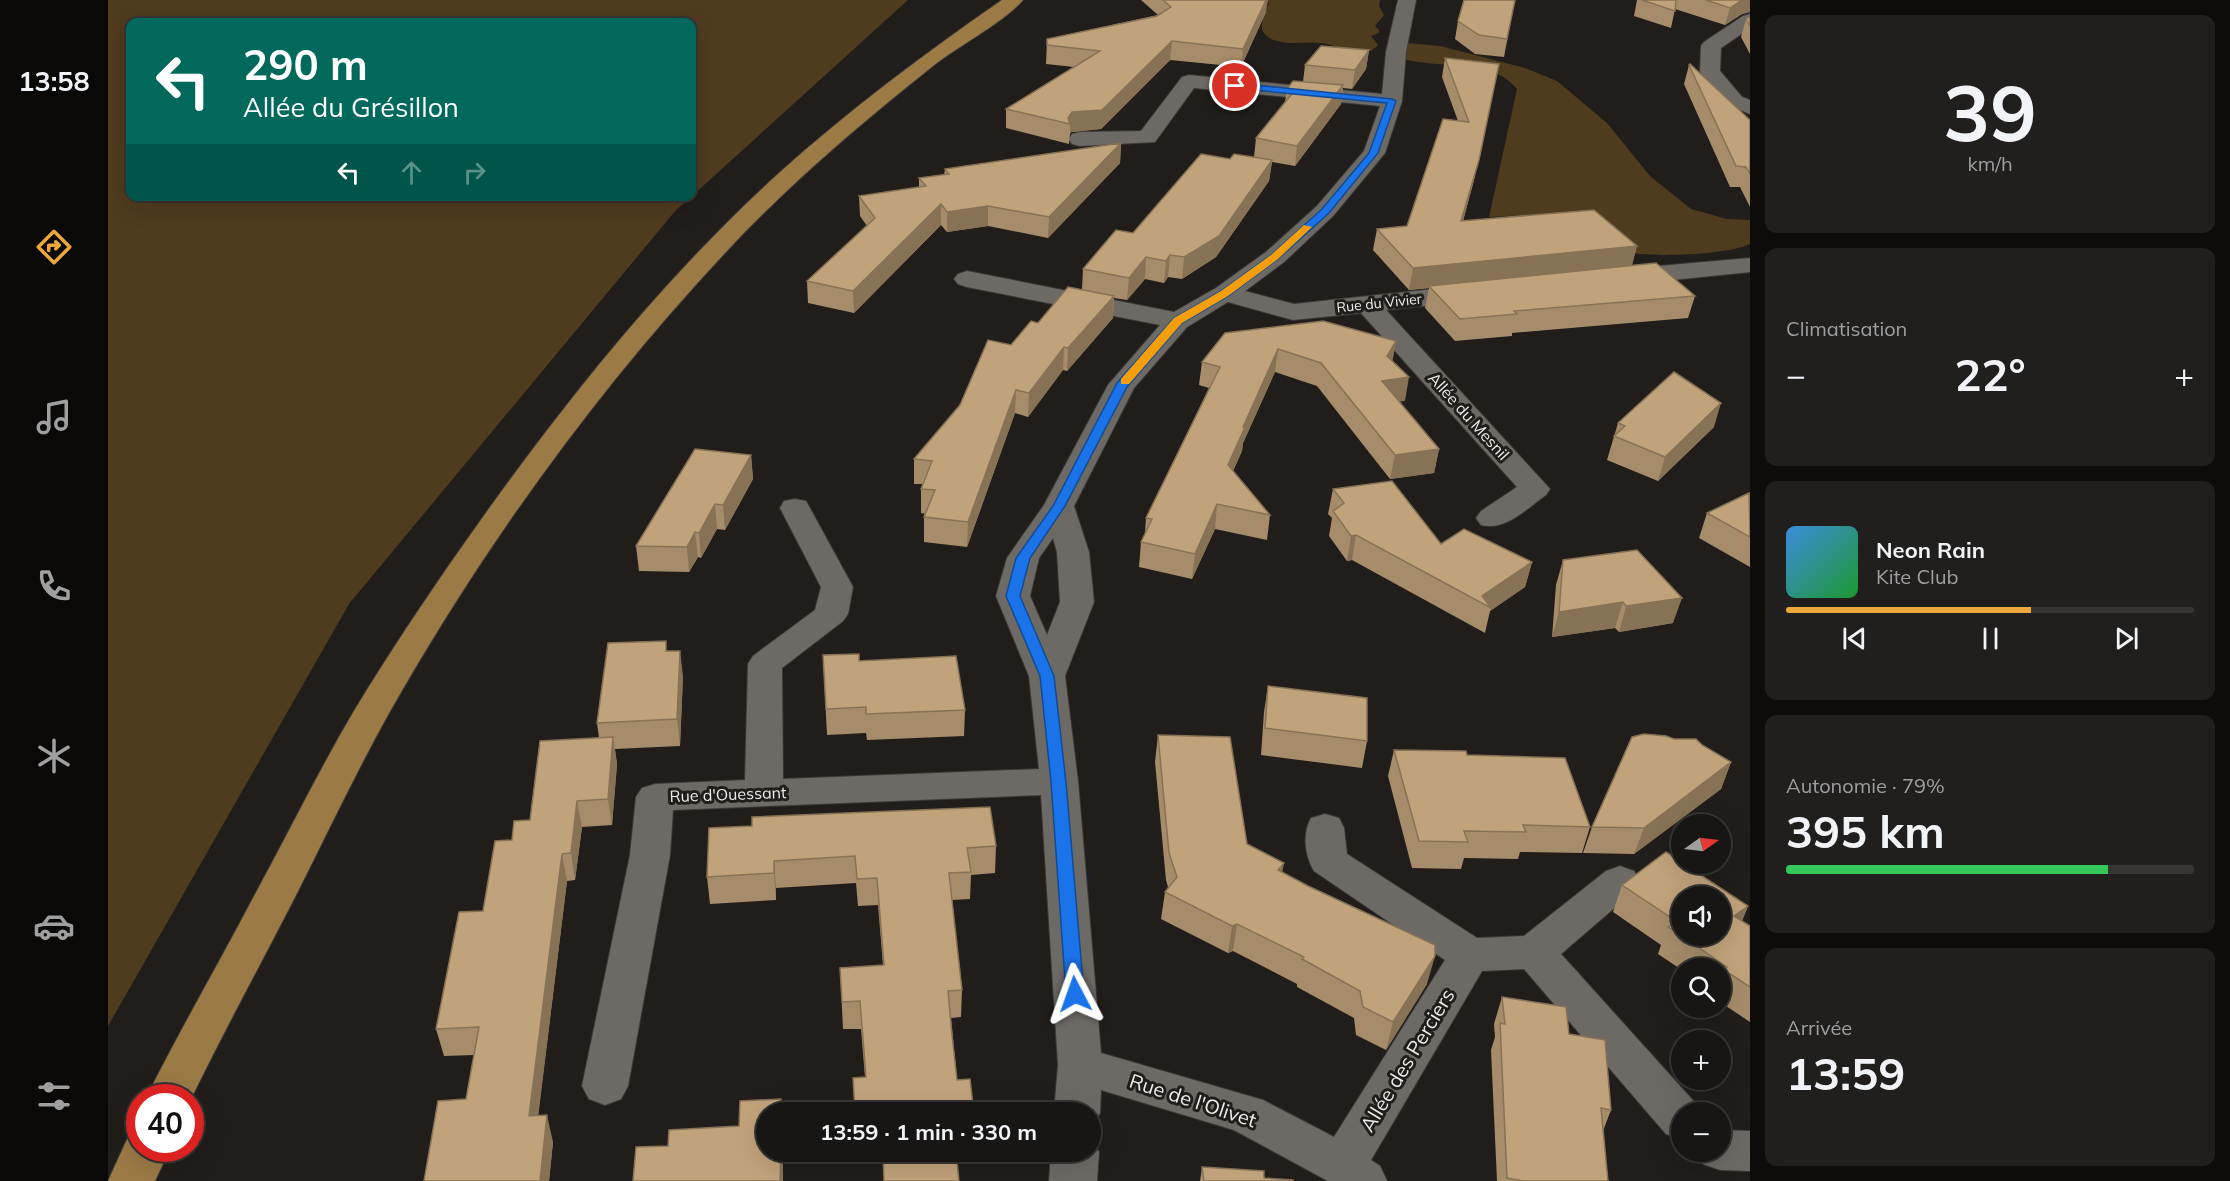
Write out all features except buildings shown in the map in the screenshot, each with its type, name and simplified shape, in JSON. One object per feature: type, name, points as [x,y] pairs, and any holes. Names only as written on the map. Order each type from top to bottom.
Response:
[{"type":"main road","points":[[177,1084],[358,735],[430,618],[513,495],[606,371],[674,291],[803,161],[899,81],[944,47],[1014,0]]},
{"type":"main road","points":[[131,1181],[140,1162]]},
{"type":"street","points":[[1078,1102],[1080,1065],[1059,782],[1047,676],[1013,596],[1023,558],[1059,506],[1122,386],[1178,321],[1225,293],[1275,257],[1325,211],[1374,153],[1392,101],[1396,52],[1407,0]]},
{"type":"street","points":[[1750,20],[1711,46],[1710,72],[1735,101],[1750,108]]},
{"type":"street","points":[[1080,140],[1147,137],[1190,81],[1392,101]]},
{"type":"street","points":[[1596,280],[1750,265]]},
{"type":"street","points":[[967,279],[1178,321]]},
{"type":"street","name":"Rue du Vivier","points":[[1225,293],[1293,312],[1493,291]]},
{"type":"street","name":"Allée du Mesnil","points":[[1367,304],[1535,489],[1492,518]]},
{"type":"street","points":[[1047,676],[1077,602],[1073,552],[1059,506]]},
{"type":"street","points":[[764,793],[765,664],[831,615],[837,587],[795,508]]},
{"type":"street","name":"Rue d'Ouessant","points":[[605,1086],[650,855],[655,797],[1059,782]]},
{"type":"street","points":[[1325,828],[1328,861],[1470,955],[1534,952],[1620,881]]},
{"type":"street","points":[[1534,952],[1671,1108]]},
{"type":"street","name":"Allée des Perciers","points":[[1353,1173],[1470,955]]},
{"type":"street","name":"Rue de l'Olivet","points":[[1080,1065],[1247,1114],[1353,1173]]},
{"type":"street","points":[[1731,1150],[1750,1151]]},
{"type":"street","points":[[1073,1181],[1074,1162]]},
{"type":"shaded area","points":[[108,0],[908,0],[696,192],[696,18],[126,18],[126,201],[686,201],[676,210],[349,604],[108,1026]]},
{"type":"shaded area","points":[[1266,0],[1380,0],[1379,6],[1384,15],[1375,26],[1379,33],[1371,36],[1378,45],[1369,52],[1358,54],[1327,44],[1285,42],[1269,38],[1262,30],[1263,18],[1269,3]]},
{"type":"shaded area","points":[[1407,43],[1440,46],[1525,68],[1557,81],[1607,123],[1650,176],[1691,209],[1727,219],[1750,220],[1750,244],[1709,253],[1674,255],[1631,253],[1579,212],[1489,217],[1517,89],[1507,79],[1494,72],[1401,58]]},
{"type":"slow traffic","points":[[1125,381],[1178,321],[1225,293],[1275,257],[1307,227]]},
{"type":"route","points":[[1075,994],[1059,782],[1047,676],[1013,596],[1023,558],[1059,506],[1122,386],[1178,321],[1225,293],[1275,257],[1325,211],[1374,153],[1392,101],[1235,86]]}]
